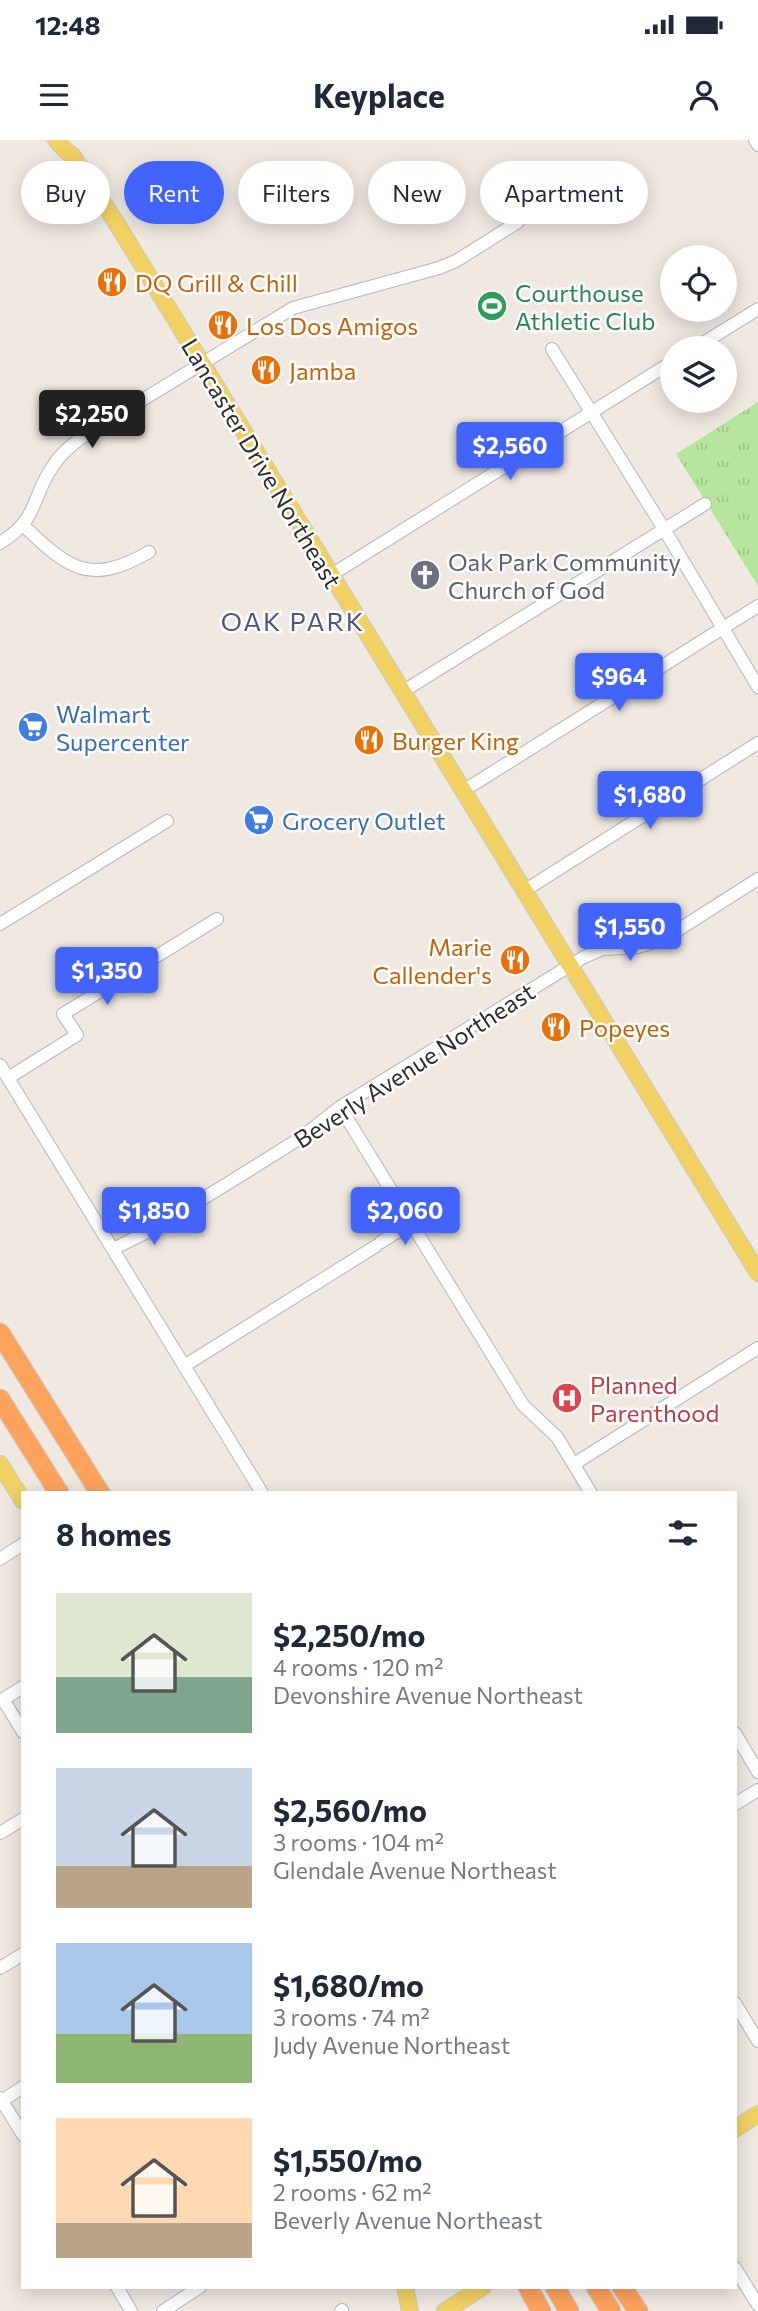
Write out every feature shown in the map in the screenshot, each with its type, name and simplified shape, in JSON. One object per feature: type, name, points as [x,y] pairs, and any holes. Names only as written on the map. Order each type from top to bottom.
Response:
[{"type":"highway","points":[[0,1333],[99,1491]]},
{"type":"highway","points":[[0,1399],[58,1491]]},
{"type":"highway","points":[[556,2289],[569,2311]]},
{"type":"highway","points":[[597,2289],[611,2311]]},
{"type":"highway","points":[[623,2289],[638,2311]]},
{"type":"main road","name":"Lancaster Drive Northeast","points":[[56,140],[66,151],[72,147],[758,1273]]},
{"type":"main road","points":[[0,1464],[21,1498]]},
{"type":"main road","points":[[737,2128],[758,2114]]},
{"type":"main road","points":[[405,2289],[410,2311]]},
{"type":"main road","points":[[445,2311],[480,2289]]},
{"type":"street","points":[[755,140],[758,145]]},
{"type":"street","points":[[0,543],[23,526],[51,468],[67,449],[85,435],[293,308],[439,268],[456,261],[515,224]]},
{"type":"street","points":[[714,336],[758,309]]},
{"type":"street","points":[[552,349],[758,687]]},
{"type":"street","points":[[331,575],[660,370]]},
{"type":"street","points":[[402,692],[705,504]]},
{"type":"street","points":[[23,526],[64,561],[91,571],[117,568],[149,552]]},
{"type":"street","points":[[463,791],[758,606]]},
{"type":"street","points":[[524,891],[758,743]]},
{"type":"street","points":[[0,924],[167,821]]},
{"type":"street","name":"Beverly Avenue Northeast","points":[[113,1249],[153,1229],[230,1182],[302,1137],[341,1107],[570,965],[602,949],[638,947],[664,939],[758,880]]},
{"type":"street","points":[[8,1078],[76,1035],[64,1014],[217,919]]},
{"type":"street","points":[[0,1065],[261,1491]]},
{"type":"street","points":[[341,1107],[523,1405],[557,1437],[590,1491]]},
{"type":"street","points":[[184,1366],[411,1223]]},
{"type":"street","points":[[574,1464],[758,1348]]},
{"type":"street","points":[[0,1559],[21,1545]]},
{"type":"street","points":[[21,1688],[1,1700],[21,1729]]},
{"type":"street","points":[[737,1736],[758,1772]]},
{"type":"street","points":[[737,1803],[758,1790]]},
{"type":"street","points":[[0,1833],[21,1820]]},
{"type":"street","points":[[0,1968],[21,1955]]},
{"type":"street","points":[[737,2006],[758,2041]]},
{"type":"street","points":[[21,2088],[1,2100],[21,2132]]},
{"type":"street","points":[[737,2271],[758,2305]]},
{"type":"street","points":[[118,2289],[131,2311]]},
{"type":"street","points":[[163,2311],[197,2289]]},
{"type":"green space","points":[[758,402],[758,586],[676,454]]},
{"type":"place","name":"DQ Grill & Chill","points":[[112,282]]},
{"type":"place","name":"Courthouse Athletic Club","points":[[492,306]]},
{"type":"place","name":"Los Dos Amigos","points":[[223,325]]},
{"type":"place","name":"Jamba","points":[[266,370]]},
{"type":"place","name":"Oak Park Community Church of God","points":[[425,575]]},
{"type":"place","name":"Walmart Supercenter","points":[[33,727]]},
{"type":"place","name":"Burger King","points":[[369,740]]},
{"type":"place","name":"Grocery Outlet","points":[[259,820]]},
{"type":"place","name":"Marie Callender's","points":[[515,960]]},
{"type":"place","name":"Popeyes","points":[[556,1027]]},
{"type":"place","name":"Planned Parenthood","points":[[567,1398]]},
{"type":"district","name":"OAK PARK","points":[[293,620]]}]
